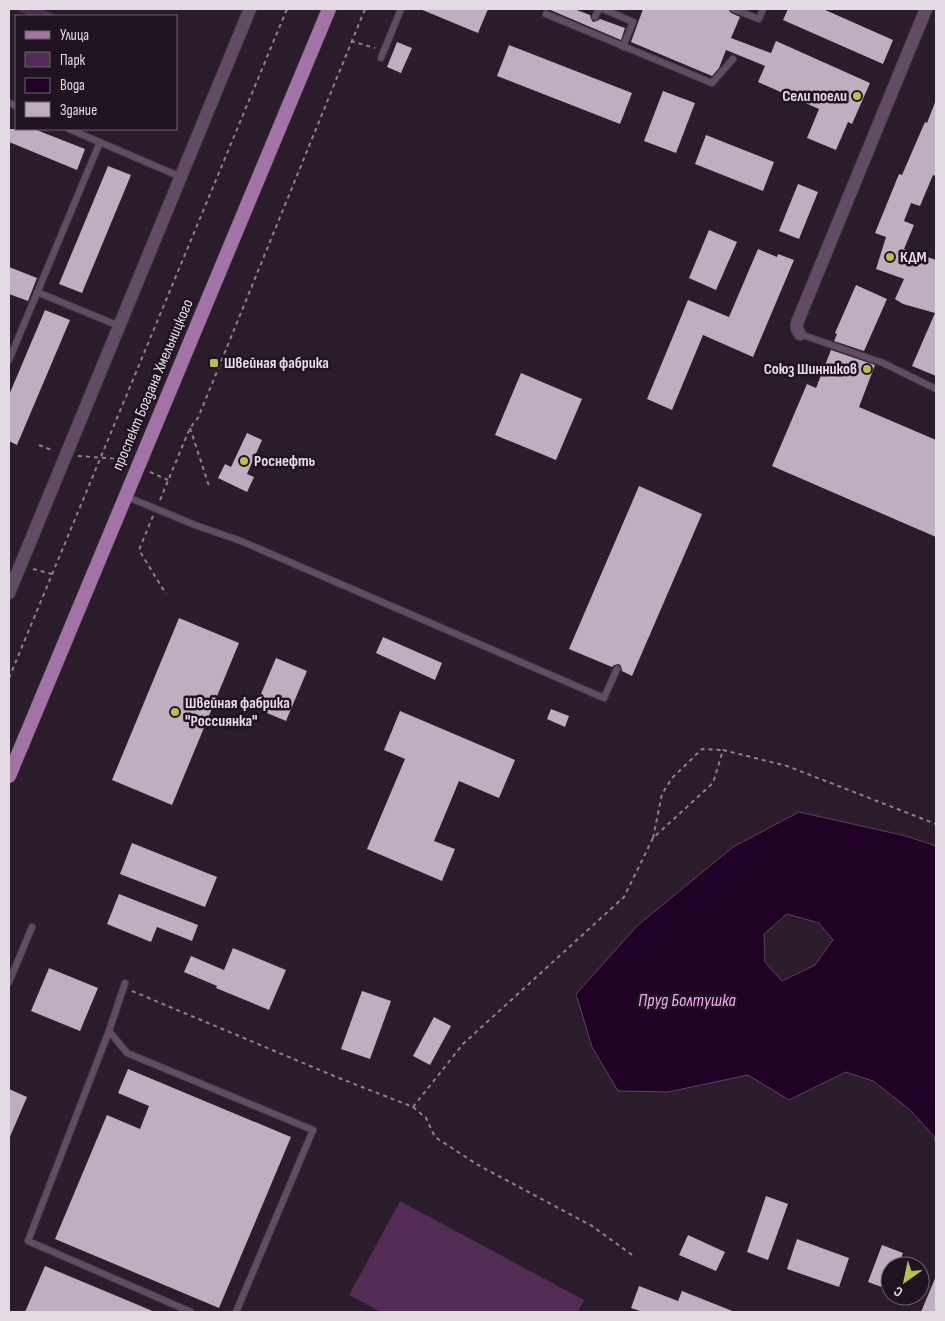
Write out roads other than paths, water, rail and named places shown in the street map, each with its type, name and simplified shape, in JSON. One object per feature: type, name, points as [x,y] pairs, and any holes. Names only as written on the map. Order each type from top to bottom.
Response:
[{"type":"main road","name":"проспект Богдана Хмельницкого","points":[[9,776],[329,9]]},
{"type":"street","points":[[9,593],[250,9]]},
{"type":"street","points":[[800,334],[797,329],[797,323],[926,9]]},
{"type":"lane","points":[[381,58],[401,9]]},
{"type":"lane","points":[[596,17],[598,9]]},
{"type":"lane","points":[[603,9],[633,22],[623,47]]},
{"type":"lane","points":[[733,9],[759,19],[763,9]]},
{"type":"lane","points":[[546,14],[712,83],[733,59]]},
{"type":"lane","points":[[71,130],[181,177]]},
{"type":"lane","points":[[9,360],[100,142]]},
{"type":"lane","points":[[37,292],[119,326]]},
{"type":"lane","points":[[800,334],[883,363],[936,389]]},
{"type":"lane","points":[[125,496],[241,541],[604,698],[617,669]]},
{"type":"lane","points":[[9,982],[32,927]]},
{"type":"lane","points":[[124,985],[28,1241],[191,1312]]},
{"type":"lane","points":[[108,1030],[128,1054],[314,1130],[236,1312]]},
{"type":"water","name":"Пруд Болтушка","points":[[799,812],[906,836],[936,846],[936,1147],[934,1136],[909,1109],[873,1081],[846,1072],[789,1100],[748,1075],[668,1092],[618,1091],[592,1047],[576,994],[637,926],[733,847]],"holes":[[[787,914],[819,923],[833,940],[815,965],[782,981],[765,962],[764,934]]]},
{"type":"place","name":"Сели поели","points":[[857,96]]},
{"type":"place","name":"КДМ","points":[[890,257]]},
{"type":"place","name":"Швейная фабрика","points":[[214,363]]},
{"type":"place","name":"Союз Шинников","points":[[867,369]]},
{"type":"place","name":"Роснефть","points":[[244,461]]},
{"type":"place","name":"Швейная фабрика \"Россиянка\"","points":[[175,712]]}]
